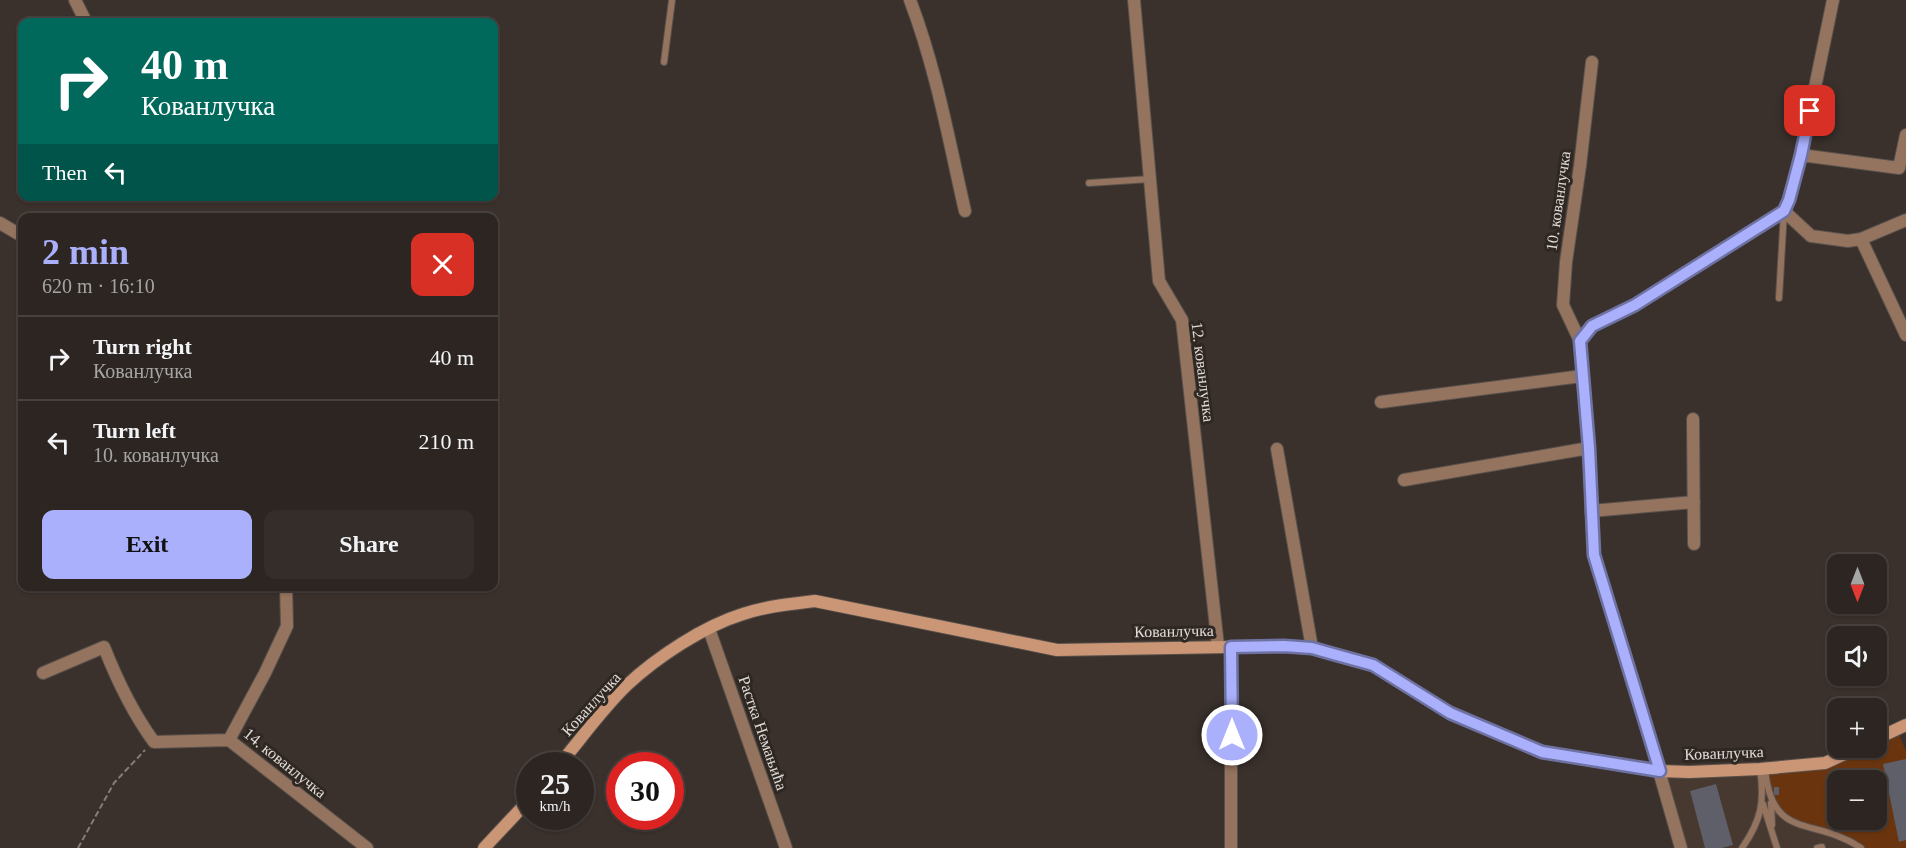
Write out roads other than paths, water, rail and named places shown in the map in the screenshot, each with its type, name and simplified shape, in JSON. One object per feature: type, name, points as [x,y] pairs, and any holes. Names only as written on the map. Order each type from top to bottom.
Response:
[{"type":"street","points":[[75,0],[84,18]]},
{"type":"street","points":[[910,0],[918,20],[943,114],[965,211]]},
{"type":"street","name":"12. кованлучка","points":[[1134,0],[1159,281],[1182,320],[1218,646]]},
{"type":"street","points":[[1580,341],[1592,326],[1635,305],[1784,211],[1801,155],[1833,0]]},
{"type":"street","name":"10. кованлучка","points":[[1592,62],[1566,262],[1563,305],[1580,341],[1589,448],[1594,555],[1681,848]]},
{"type":"street","points":[[1801,155],[1899,168],[1906,135]]},
{"type":"street","points":[[1784,211],[1811,236],[1848,241],[1906,220]]},
{"type":"street","points":[[0,223],[18,234]]},
{"type":"street","points":[[1861,238],[1906,335]]},
{"type":"street","points":[[1381,402],[1582,376]]},
{"type":"street","points":[[1693,418],[1694,544]]},
{"type":"street","points":[[1404,480],[1589,448]]},
{"type":"street","points":[[1277,449],[1312,648]]},
{"type":"street","points":[[1591,511],[1694,501]]},
{"type":"street","name":"14. кованлучка","points":[[286,591],[286,626],[266,673],[229,740],[367,848]]},
{"type":"street","name":"Кованлучка","points":[[570,752],[627,685],[668,653],[709,629],[743,614],[782,605],[815,601],[1057,650],[1218,646],[1312,648],[1373,665],[1450,713],[1542,752],[1660,771],[1762,769],[1825,763],[1836,758]]},
{"type":"street","name":"Растка Немањића","points":[[709,629],[786,848]]},
{"type":"street","points":[[43,673],[104,646],[140,723],[154,742],[229,740]]},
{"type":"street","points":[[1231,647],[1231,848]]},
{"type":"street","points":[[1887,734],[1906,725]]},
{"type":"street","points":[[484,848],[516,814]]},
{"type":"lane","points":[[664,62],[672,0]]},
{"type":"lane","points":[[1089,183],[1150,179]]},
{"type":"lane","points":[[1779,298],[1784,211]]},
{"type":"lane","points":[[1762,769],[1770,799],[1773,835]]},
{"type":"lane","points":[[1742,848],[1756,826],[1762,800],[1762,769]]},
{"type":"lane","points":[[1770,799],[1779,813],[1794,823],[1838,836],[1861,848]]},
{"type":"lane","points":[[1762,800],[1777,848]]}]
